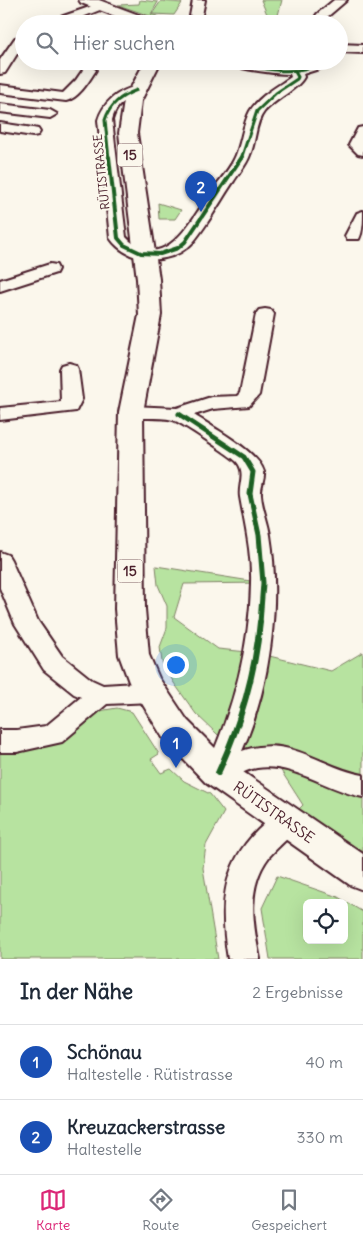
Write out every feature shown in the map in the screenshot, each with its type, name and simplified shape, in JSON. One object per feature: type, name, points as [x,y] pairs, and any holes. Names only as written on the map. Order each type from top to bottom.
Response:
[{"type":"main road","points":[[86,0],[125,15]]},
{"type":"main road","name":"RÜTISTRASSE","points":[[149,70],[137,90],[128,122],[128,139],[144,254],[150,315],[132,412],[130,609],[134,655],[145,682],[175,729],[218,773],[363,874]]},
{"type":"street","points":[[196,15],[199,0]]},
{"type":"street","points":[[322,15],[339,0]]},
{"type":"street","points":[[76,15],[100,6]]},
{"type":"street","points":[[3,62],[15,46]]},
{"type":"street","points":[[348,48],[363,49]]},
{"type":"street","points":[[0,89],[66,97],[81,83],[90,70]]},
{"type":"street","points":[[144,254],[164,253],[178,249],[186,241],[243,156],[257,111],[276,93],[297,79],[298,77],[294,70]]},
{"type":"street","points":[[0,108],[50,114]]},
{"type":"street","points":[[0,127],[33,132]]},
{"type":"street","points":[[363,131],[356,144],[363,151]]},
{"type":"street","points":[[353,236],[363,216]]},
{"type":"street","points":[[0,286],[50,269]]},
{"type":"street","points":[[132,412],[179,414],[211,403],[242,402],[249,395],[265,314]]},
{"type":"street","points":[[0,414],[69,407],[72,400],[68,369]]},
{"type":"street","points":[[179,414],[244,457],[253,472],[250,494],[259,535],[263,583],[257,653],[252,678],[234,738],[218,773]]},
{"type":"street","points":[[1,563],[27,624],[53,663],[83,687],[101,695],[152,692]]},
{"type":"street","points":[[0,741],[17,741],[53,735],[101,695]]},
{"type":"street","points":[[218,773],[238,761],[271,755],[283,757],[352,784],[363,786]]},
{"type":"street","points":[[244,959],[237,919],[238,893],[247,866],[258,850],[286,822]]},
{"type":"green space","points":[[140,0],[158,2],[151,14],[154,15],[147,15],[118,5],[139,4]]},
{"type":"green space","points":[[261,0],[282,0],[278,15],[267,15]]},
{"type":"green space","points":[[161,1],[182,3],[174,15],[152,14]]},
{"type":"green space","points":[[158,203],[181,210],[175,219],[159,219]]},
{"type":"green space","points":[[156,566],[263,583],[184,584],[174,617],[218,649],[257,653],[331,671],[363,652],[363,874],[286,822],[303,805],[271,755],[236,752],[196,714],[174,683],[162,662],[160,647],[167,628],[167,606],[158,585]]},
{"type":"green space","points":[[117,708],[132,712],[159,754],[151,759],[161,773],[171,769],[184,781],[210,794],[224,812],[206,845],[203,868],[218,959],[0,959],[0,752],[25,751],[53,735],[57,744],[93,712]]},
{"type":"green space","points":[[277,876],[341,899],[303,899],[303,944],[348,944],[348,903],[363,912],[363,959],[270,959],[262,908]]},
{"type":"cycle path","points":[[278,70],[303,70]]},
{"type":"cycle path","points":[[137,90],[117,100],[105,120],[118,238],[132,250],[141,253],[160,254],[178,248],[185,242],[243,156],[257,111],[276,93],[297,79],[298,77],[294,70]]},
{"type":"cycle path","points":[[179,414],[244,457],[253,472],[250,494],[259,535],[263,583],[257,653],[234,738],[218,773]]},
{"type":"place","name":"Kreuzackerstrasse","points":[[201,212]]},
{"type":"place","name":"Schönau","points":[[176,768]]}]
